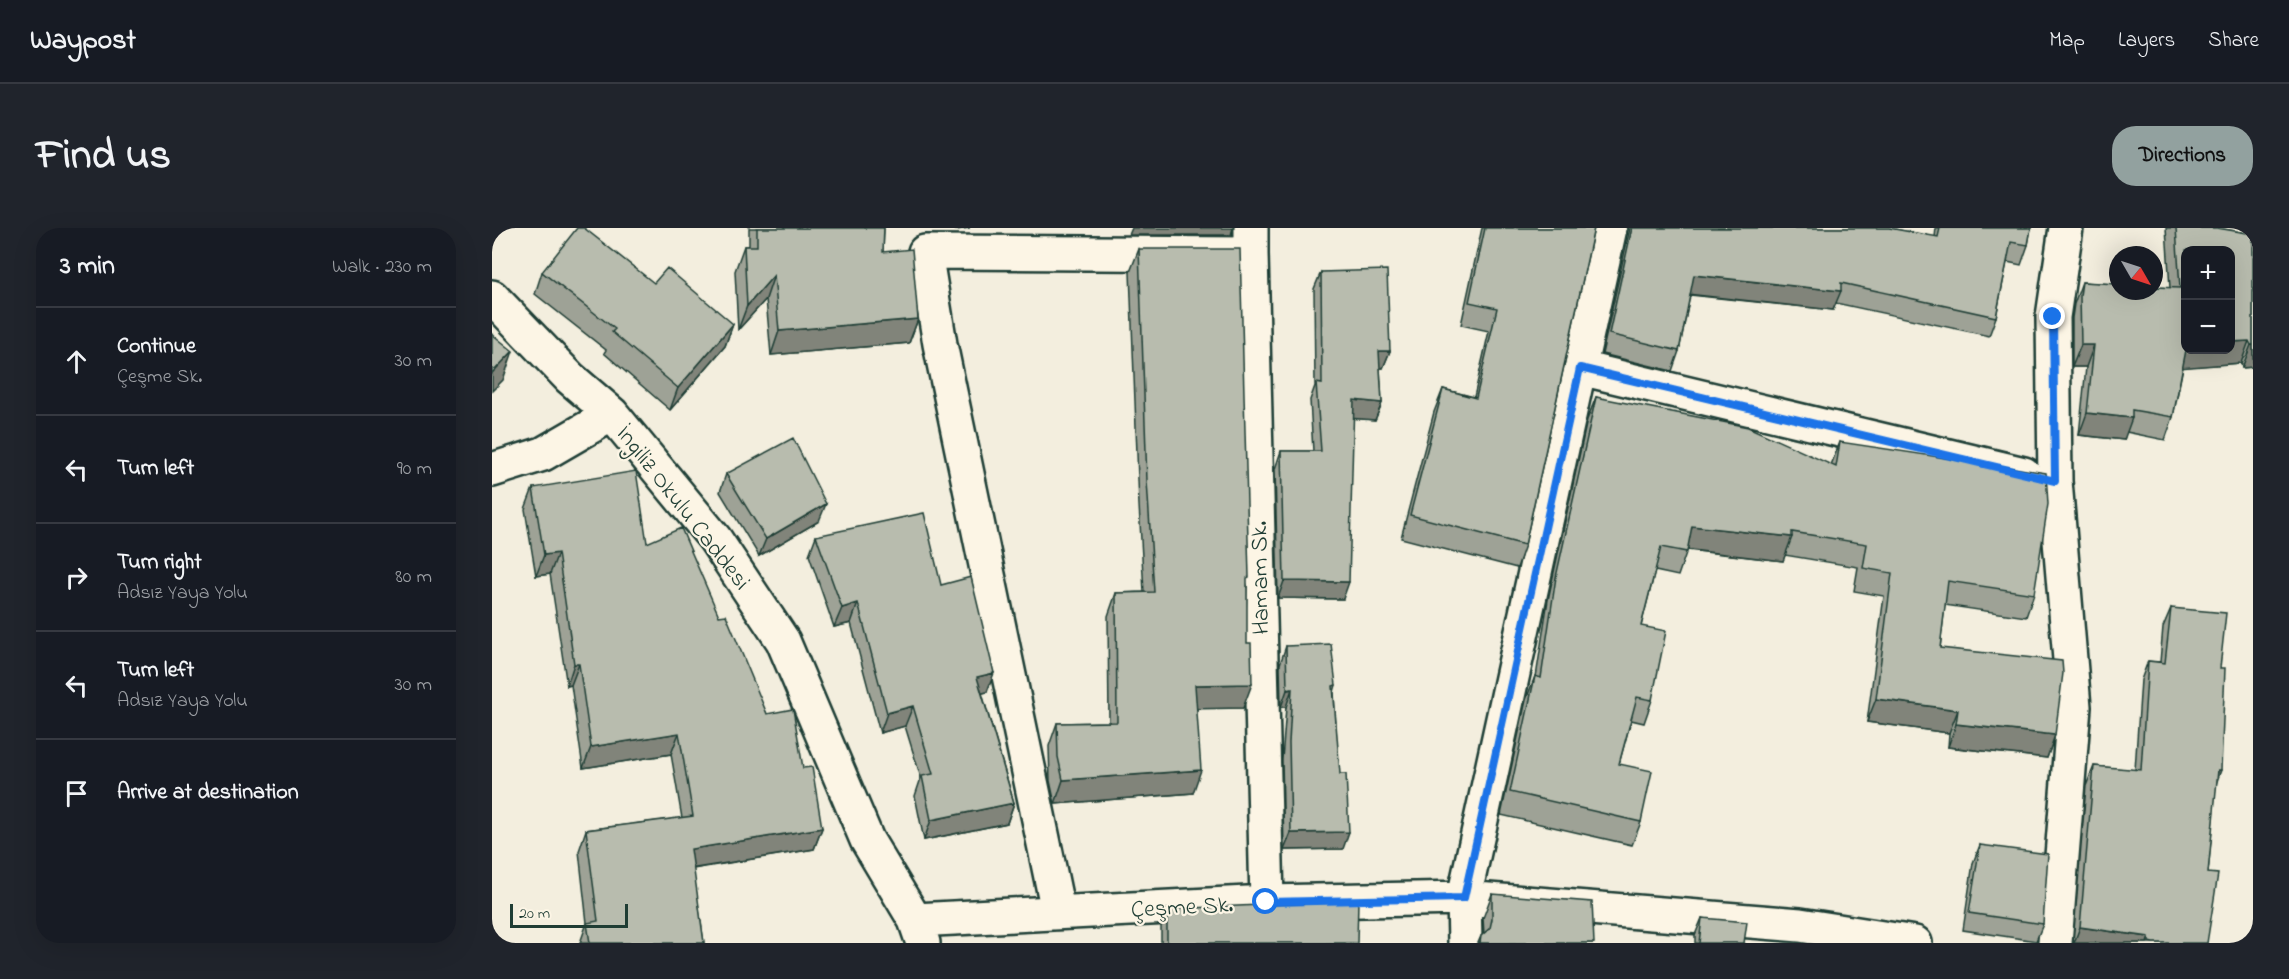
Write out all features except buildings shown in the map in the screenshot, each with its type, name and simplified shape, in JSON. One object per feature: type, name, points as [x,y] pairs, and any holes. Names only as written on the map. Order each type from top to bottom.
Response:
[{"type":"street","points":[[1465,943],[1464,898],[1610,228]]},
{"type":"street","points":[[2055,943],[2074,707],[2055,481],[2053,317],[2066,228]]},
{"type":"street","points":[[1058,911],[940,344],[925,252],[1251,241]]},
{"type":"street","name":"Hamam Sk.","points":[[1251,241],[1266,902]]},
{"type":"street","name":"İngiliz Okulu Caddesi","points":[[492,297],[570,378],[612,414],[715,539],[783,641],[867,840],[919,931]]},
{"type":"street","points":[[1580,368],[2055,481]]},
{"type":"street","points":[[492,470],[543,454],[612,414]]},
{"type":"street","name":"Çeşme Sk.","points":[[919,931],[1058,911],[1266,902],[1464,898],[1798,934],[1915,943]]},
{"type":"route","points":[[1266,902],[1464,898],[1580,368],[2055,481],[2053,317]]}]
